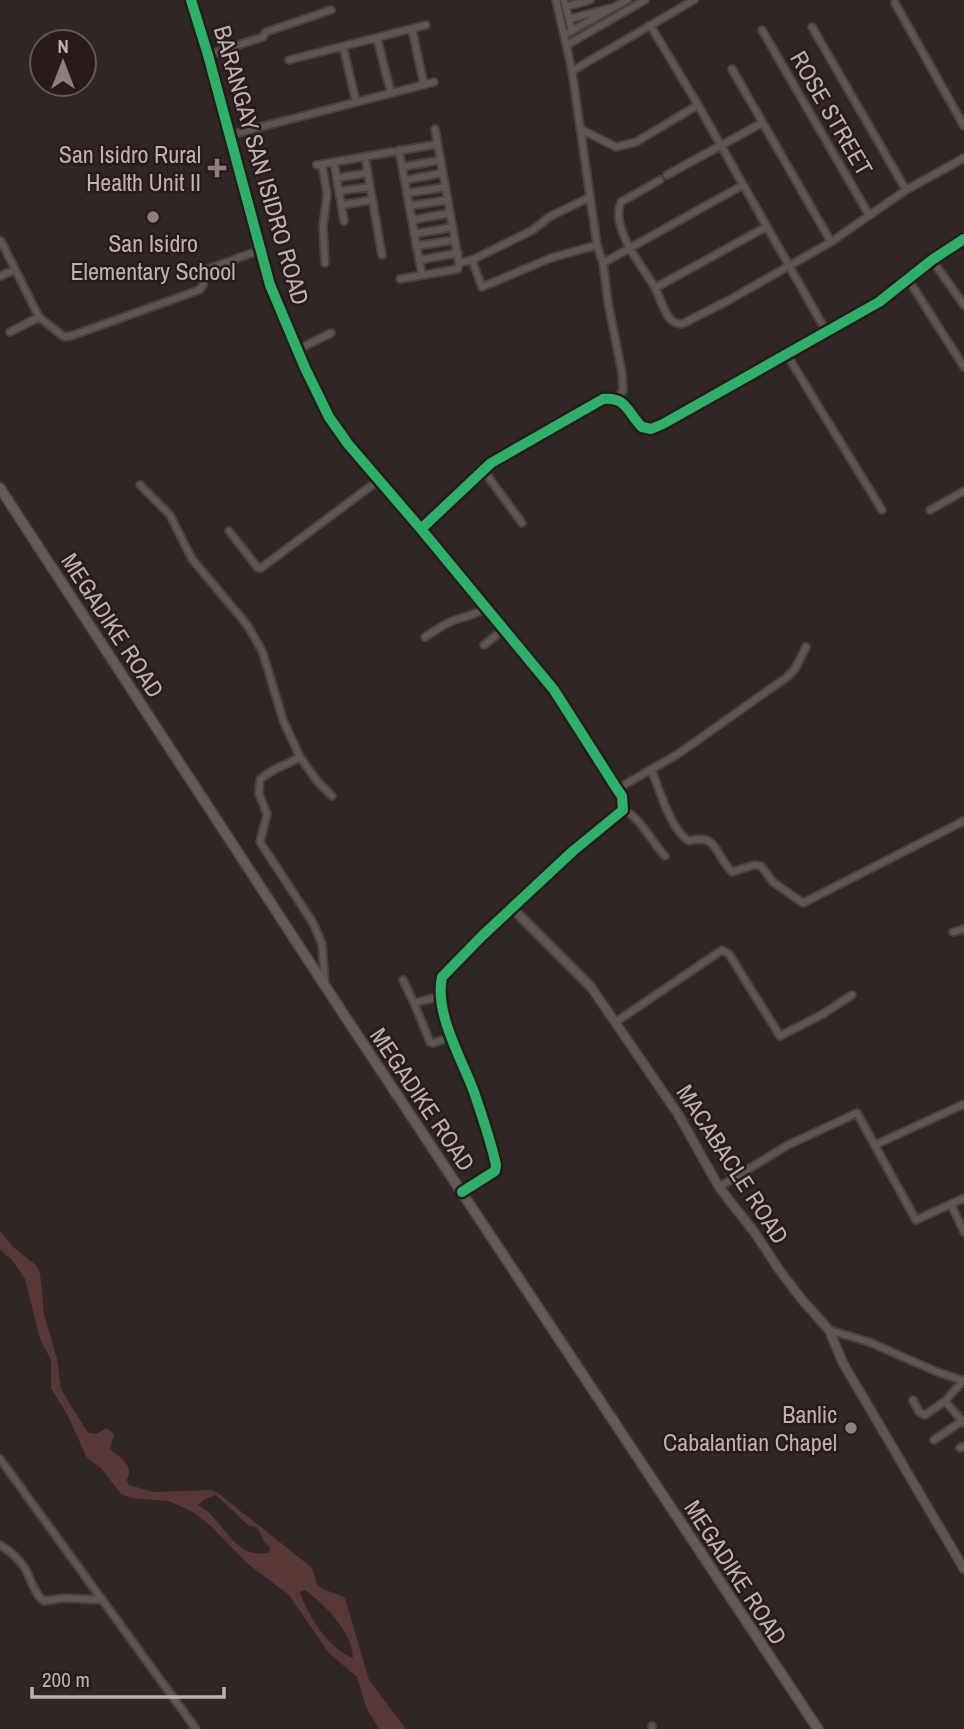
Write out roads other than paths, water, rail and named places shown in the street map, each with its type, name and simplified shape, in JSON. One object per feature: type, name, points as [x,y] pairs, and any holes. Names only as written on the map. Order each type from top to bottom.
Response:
[{"type":"main road","name":"MEGADIKE ROAD","points":[[0,488],[818,1729]]},
{"type":"street","name":"BARANGAY SAN ISIDRO ROAD","points":[[191,0],[270,285],[314,390],[348,444],[554,690],[622,796],[623,810]]},
{"type":"street","points":[[556,0],[572,71],[597,245],[603,263],[622,373],[623,390],[618,399]]},
{"type":"street","points":[[572,31],[565,4],[590,0]]},
{"type":"street","points":[[564,36],[616,9],[645,0]]},
{"type":"street","points":[[572,71],[694,0]]},
{"type":"street","points":[[567,45],[589,32],[624,1]]},
{"type":"street","points":[[895,3],[964,127]]},
{"type":"street","points":[[569,19],[598,10],[616,9]]},
{"type":"street","points":[[208,55],[331,10]]},
{"type":"street","points":[[584,24],[589,32]]},
{"type":"street","points":[[289,60],[426,25]]},
{"type":"street","points":[[650,25],[826,331]]},
{"type":"street","points":[[812,27],[906,190]]},
{"type":"street","points":[[412,29],[424,85]]},
{"type":"street","name":"ROSE STREET","points":[[762,30],[869,215]]},
{"type":"street","points":[[377,38],[391,93]]},
{"type":"street","points":[[342,46],[356,102]]},
{"type":"street","points":[[732,69],[831,242]]},
{"type":"street","points":[[230,135],[434,82]]},
{"type":"street","points":[[580,129],[616,147],[636,142],[698,105]]},
{"type":"street","points":[[667,175],[762,123]]},
{"type":"street","points":[[400,279],[458,268],[458,253],[435,129]]},
{"type":"street","points":[[326,263],[323,228],[327,194],[320,164],[438,144]]},
{"type":"street","points":[[399,150],[422,275]]},
{"type":"street","points":[[365,157],[382,254]]},
{"type":"street","points":[[660,180],[621,202],[618,214],[630,249],[670,319],[676,324],[682,324],[732,299],[831,242],[906,190],[964,158]]},
{"type":"street","points":[[402,167],[441,160]]},
{"type":"street","points":[[334,162],[344,221]]},
{"type":"street","points":[[337,178],[368,173]]},
{"type":"street","points":[[405,180],[443,173]]},
{"type":"street","points":[[603,263],[743,185]]},
{"type":"street","points":[[339,191],[370,187]]},
{"type":"street","points":[[407,193],[446,187]]},
{"type":"street","points":[[459,263],[472,261],[533,230],[548,217],[590,197]]},
{"type":"street","points":[[341,205],[372,200]]},
{"type":"street","points":[[409,206],[448,200]]},
{"type":"street","points":[[412,220],[450,213]]},
{"type":"street","points":[[414,234],[453,226]]},
{"type":"street","points":[[654,288],[766,227]]},
{"type":"street","points":[[421,529],[484,471],[518,446],[603,398],[618,399],[629,408],[642,427],[651,429],[663,424],[879,302],[932,260],[964,239]]},
{"type":"street","points":[[416,246],[455,240]]},
{"type":"street","points":[[1,242],[39,317],[61,335],[71,336],[200,290],[203,285],[203,271],[260,250]]},
{"type":"street","points":[[472,261],[482,287],[551,258],[597,245]]},
{"type":"street","points":[[419,260],[458,253]]},
{"type":"street","points":[[932,260],[964,305]]},
{"type":"street","points":[[0,276],[15,270]]},
{"type":"street","points":[[908,279],[964,367]]},
{"type":"street","points":[[10,332],[39,317]]},
{"type":"street","points":[[313,332],[316,341]]},
{"type":"street","points":[[297,350],[331,334]]},
{"type":"street","points":[[787,355],[882,510]]},
{"type":"street","points":[[484,471],[522,523]]},
{"type":"street","points":[[229,531],[261,568],[379,481]]},
{"type":"street","points":[[140,485],[170,515],[192,559],[248,626],[264,653],[283,720],[300,757],[332,796]]},
{"type":"street","points":[[930,510],[964,491]]},
{"type":"street","points":[[425,637],[487,607]]},
{"type":"street","points":[[484,645],[504,629]]},
{"type":"street","points":[[617,789],[678,754],[786,677],[795,669],[806,647]]},
{"type":"street","points":[[300,757],[271,770],[260,780],[258,789],[267,814],[260,842],[317,930],[322,944],[326,984]]},
{"type":"street","points":[[651,769],[669,814],[682,837],[689,841],[701,837],[708,839],[732,872],[754,865],[761,866],[773,882],[803,904],[964,821]]},
{"type":"street","points":[[462,1192],[495,1171],[496,1165],[473,1091],[451,1037],[441,996],[441,984],[446,972],[573,851],[623,810],[629,811],[665,856]]},
{"type":"street","name":"MACABACLE ROAD","points":[[512,908],[591,988],[678,1114],[719,1187],[796,1292],[829,1330],[843,1363],[964,1569]]},
{"type":"street","points":[[953,932],[964,929]]},
{"type":"street","points":[[616,1022],[722,950],[729,954],[780,1036],[823,1014],[852,995]]},
{"type":"street","points":[[403,980],[430,1042],[451,1037]]},
{"type":"street","points":[[414,1003],[441,996]]},
{"type":"street","points":[[875,1146],[964,1104]]},
{"type":"street","points":[[719,1187],[788,1145],[857,1113],[916,1220],[964,1198]]},
{"type":"street","points":[[951,1204],[964,1231]]},
{"type":"street","points":[[829,1330],[869,1342],[963,1381],[945,1401],[925,1415],[919,1412],[913,1400]]},
{"type":"street","points":[[934,1440],[963,1422],[945,1401]]},
{"type":"street","points":[[0,1459],[196,1729]]},
{"type":"street","points":[[0,1545],[24,1567],[38,1597],[44,1601],[64,1598],[103,1600]]},
{"type":"place","name":"San Isidro Rural Health Unit II","points":[[217,168]]},
{"type":"place","name":"San Isidro Elementary School","points":[[153,217]]},
{"type":"place","name":"Banlic Cabalantian Chapel","points":[[851,1428]]}]
